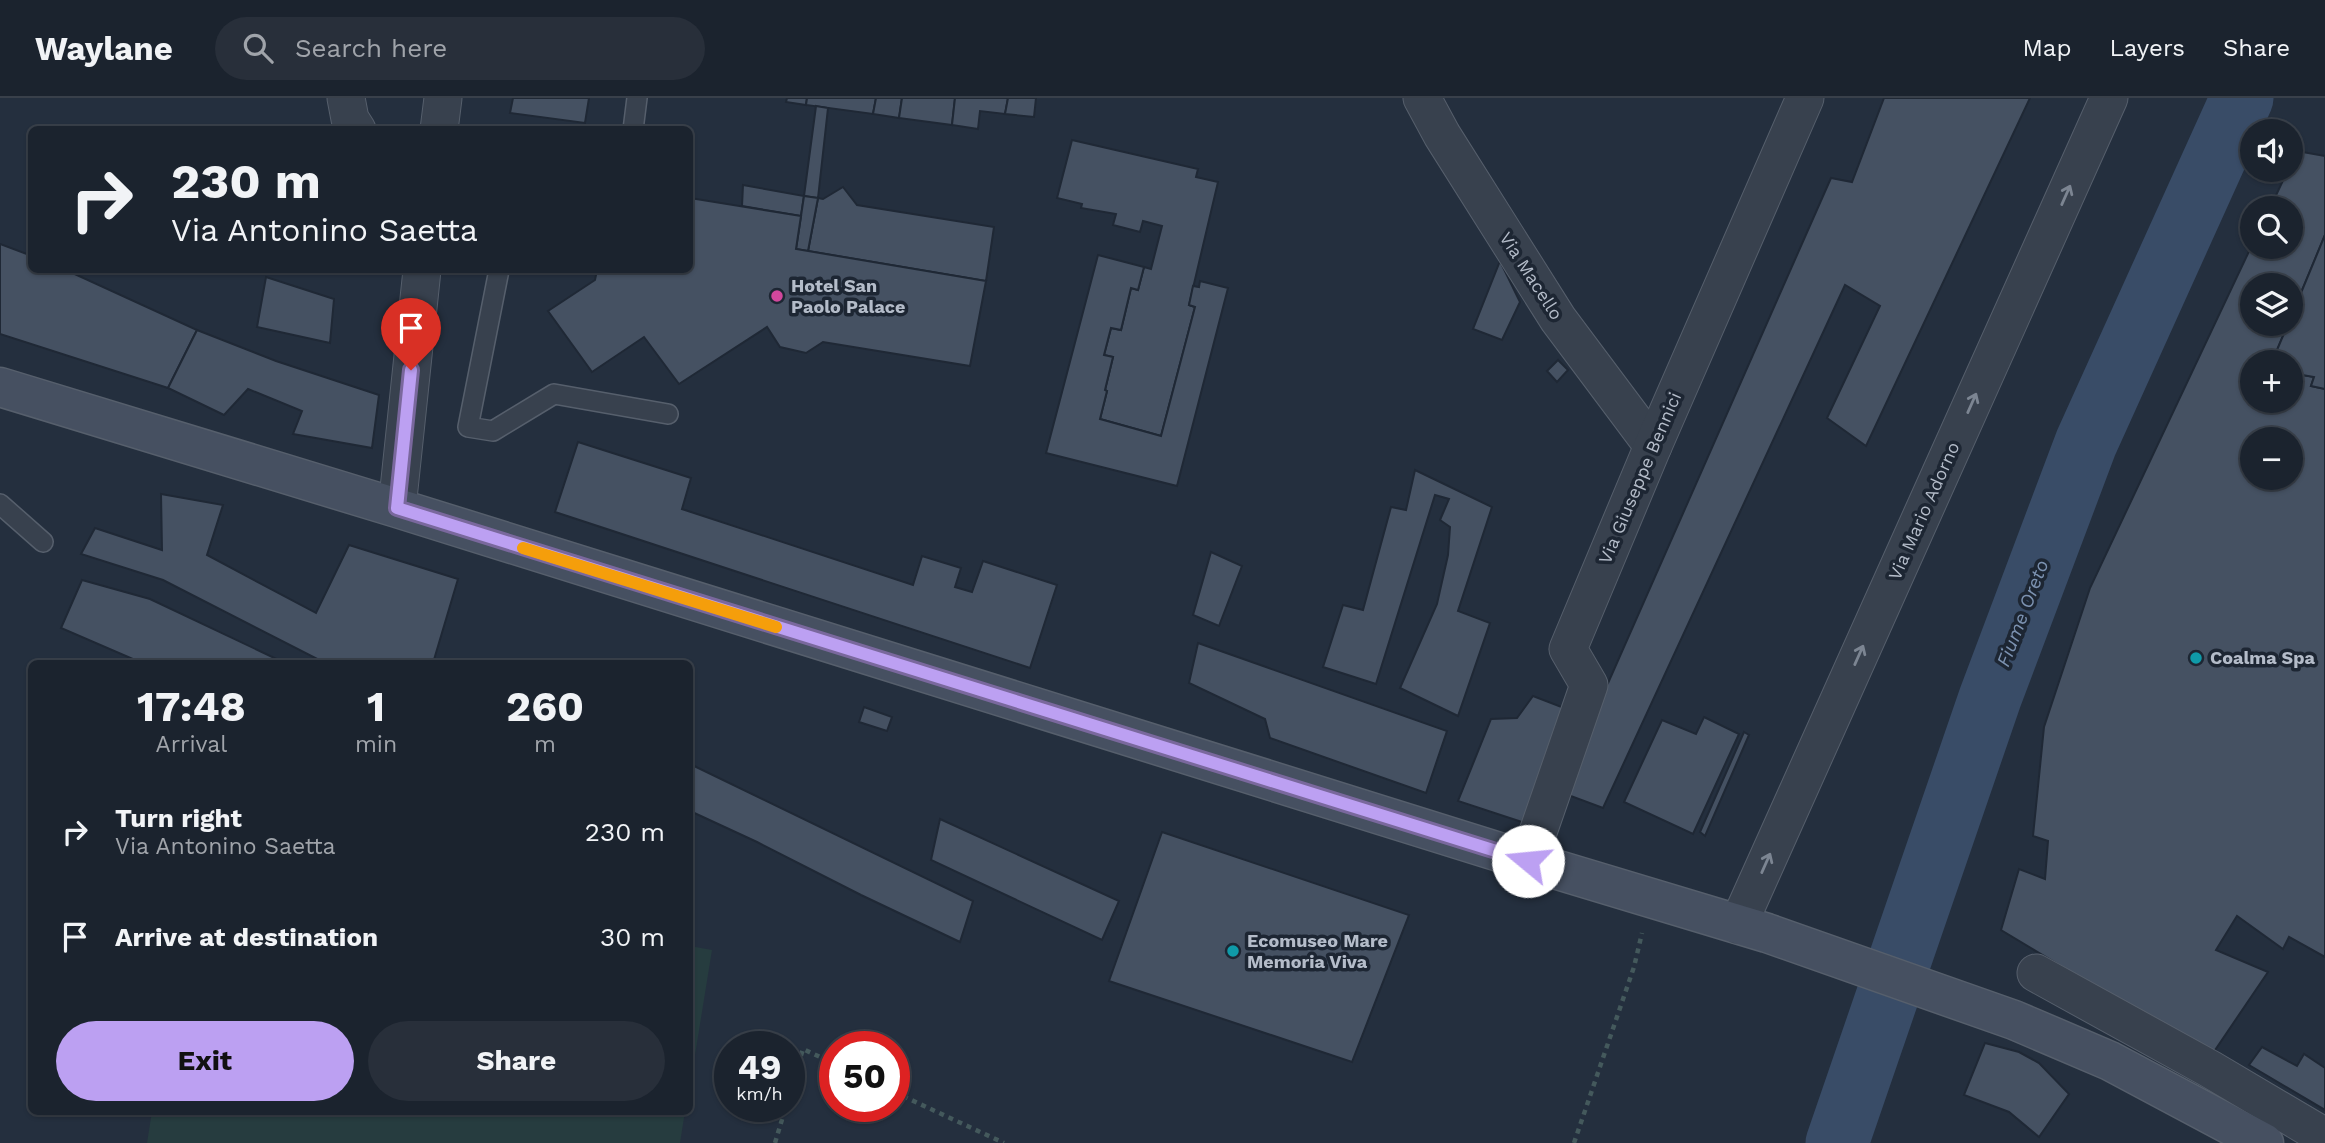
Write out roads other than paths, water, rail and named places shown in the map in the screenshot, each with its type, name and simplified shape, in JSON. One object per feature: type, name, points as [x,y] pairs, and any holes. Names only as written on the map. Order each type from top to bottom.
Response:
[{"type":"main road","points":[[0,387],[1753,929],[2014,1020],[2110,1061],[2263,1142]]},
{"type":"street","points":[[346,98],[349,119],[355,126]]},
{"type":"street","points":[[440,126],[443,98]]},
{"type":"street","name":"Via Macello","points":[[1422,98],[1442,135],[1558,319],[1653,446]]},
{"type":"street","name":"Via Giuseppe Bennici","points":[[1528,861],[1589,685],[1568,649],[1653,446],[1805,98]]},
{"type":"street","name":"Via Mario Adorno","points":[[1753,929],[2109,98]]},
{"type":"street","points":[[397,508],[422,273]]},
{"type":"street","points":[[2036,973],[2210,1069],[2325,1137]]},
{"type":"lane","points":[[634,126],[637,98]]},
{"type":"lane","points":[[497,273],[468,426],[493,431],[554,394],[668,415]]},
{"type":"lane","points":[[0,504],[43,542]]},
{"type":"waterway","name":"Fiume Oreto","points":[[1837,1143],[1990,698],[2086,443],[2242,98]]},
{"type":"place","name":"Hotel San Paolo Palace","points":[[777,296]]},
{"type":"place","name":"Coalma Spa","points":[[2196,658]]},
{"type":"place","name":"Ecomuseo Mare Memoria Viva","points":[[1233,951]]}]
